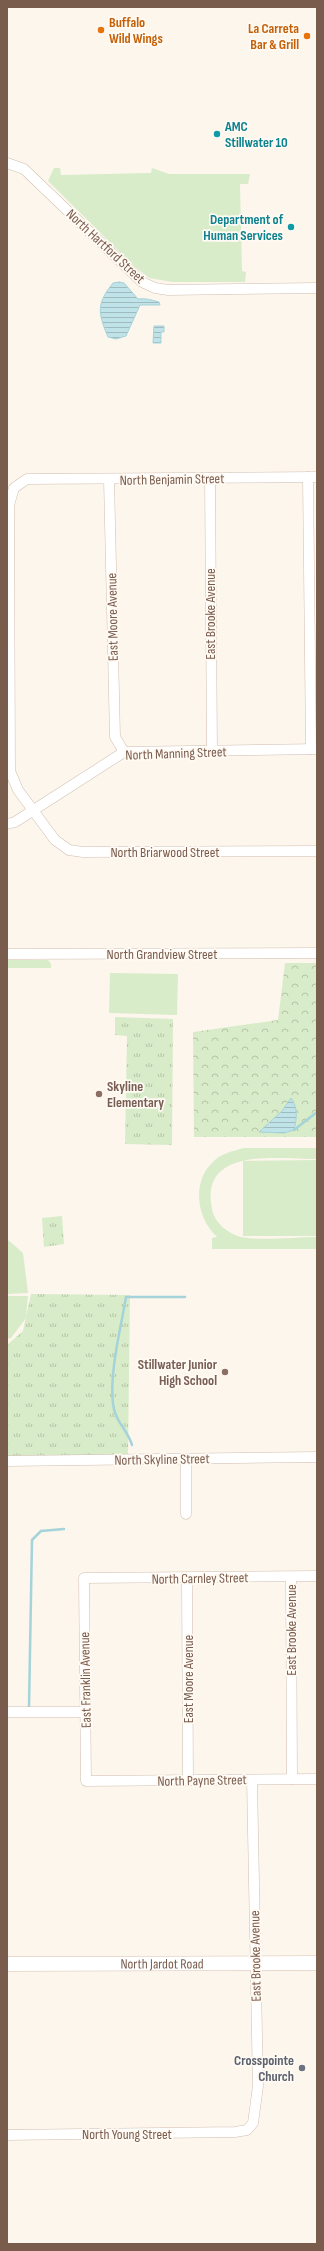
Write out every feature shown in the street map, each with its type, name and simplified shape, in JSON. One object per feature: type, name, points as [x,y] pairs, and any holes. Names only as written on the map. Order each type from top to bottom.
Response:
[{"type":"street","name":"North Hartford Street","points":[[7,164],[24,169],[142,282],[155,288],[168,290],[317,288]]},
{"type":"street","name":"North Benjamin Street","points":[[33,809],[18,790],[10,771],[9,505],[14,488],[27,479],[109,480],[313,477]]},
{"type":"street","points":[[313,477],[314,749]]},
{"type":"street","name":"East Brooke Avenue","points":[[210,478],[212,751]]},
{"type":"street","name":"East Moore Avenue","points":[[109,480],[115,737],[124,752]]},
{"type":"street","name":"North Manning Street","points":[[7,824],[15,822],[33,809],[124,752],[314,749]]},
{"type":"street","name":"North Briarwood Street","points":[[33,809],[55,840],[69,850],[83,852],[317,851]]},
{"type":"street","name":"North Grandview Street","points":[[7,954],[317,954]]},
{"type":"street","name":"North Skyline Street","points":[[7,1461],[317,1457]]},
{"type":"street","points":[[186,1459],[186,1514]]},
{"type":"street","name":"North Carnley Street","points":[[84,1578],[317,1576]]},
{"type":"street","name":"East Brooke Avenue","points":[[291,1577],[292,1779]]},
{"type":"street","name":"East Franklin Avenue","points":[[84,1578],[86,1781]]},
{"type":"street","name":"East Moore Avenue","points":[[188,1578],[188,1781]]},
{"type":"street","points":[[7,1712],[85,1712]]},
{"type":"street","name":"North Payne Street","points":[[86,1781],[317,1779]]},
{"type":"street","name":"East Brooke Avenue","points":[[248,2130],[253,2123],[258,2086],[254,1963],[252,1780]]},
{"type":"street","name":"North Jardot Road","points":[[7,1964],[317,1963]]},
{"type":"street","name":"North Young Street","points":[[7,2135],[195,2133],[248,2130]]},
{"type":"green space","points":[[54,168],[60,168],[61,175],[151,173],[152,168],[169,174],[250,174],[248,184],[240,184],[242,271],[246,272],[245,282],[172,282],[149,278],[135,267],[48,181]]},
{"type":"green space","points":[[7,960],[48,960],[51,964],[51,968],[7,968]]},
{"type":"green space","points":[[285,963],[317,963],[317,1137],[194,1137],[193,1032],[278,1020]]},
{"type":"green space","points":[[110,973],[178,974],[177,1015],[109,1013]]},
{"type":"green space","points":[[115,1017],[173,1019],[172,1145],[125,1144],[127,1036],[115,1035]]},
{"type":"green space","points":[[244,1148],[317,1148],[317,1159],[264,1158],[245,1160],[229,1165],[218,1175],[211,1189],[213,1214],[218,1223],[226,1230],[241,1237],[268,1239],[317,1237],[317,1249],[212,1249],[212,1238],[217,1237],[204,1220],[201,1210],[199,1199],[202,1178],[207,1168],[215,1160],[228,1152]]},
{"type":"green space","points":[[317,1160],[317,1236],[243,1236],[243,1161]]},
{"type":"green space","points":[[62,1216],[64,1244],[44,1247],[42,1218]]},
{"type":"green space","points":[[7,1239],[23,1253],[28,1293],[7,1294]]},
{"type":"green space","points":[[31,1294],[130,1295],[128,1455],[7,1456],[7,1345],[23,1331]]},
{"type":"green space","points":[[7,1296],[28,1296],[26,1318],[11,1338],[7,1339]]},
{"type":"water","points":[[113,283],[124,283],[138,299],[156,301],[159,302],[160,305],[140,305],[126,336],[116,339],[108,337],[102,321],[100,309],[107,290]]},
{"type":"water","points":[[154,326],[164,326],[164,332],[161,332],[161,343],[153,343]]},
{"type":"water","points":[[291,1098],[295,1106],[296,1113],[294,1130],[284,1133],[259,1132],[282,1111]]},
{"type":"waterway","points":[[294,1130],[317,1112]]},
{"type":"waterway","points":[[132,1445],[128,1435],[116,1416],[112,1392],[114,1365],[126,1297],[185,1297]]},
{"type":"waterway","points":[[29,1707],[32,1540],[41,1531],[64,1529]]},
{"type":"place","name":"Buffalo Wild Wings","points":[[101,30]]},
{"type":"place","name":"La Carreta Bar & Grill","points":[[307,36]]},
{"type":"place","name":"AMC Stillwater 10","points":[[217,134]]},
{"type":"place","name":"Department of Human Services","points":[[291,227]]},
{"type":"place","name":"Skyline Elementary","points":[[99,1094]]},
{"type":"place","name":"Stillwater Junior High School","points":[[225,1372]]},
{"type":"place","name":"Crosspointe Church","points":[[302,2068]]}]
